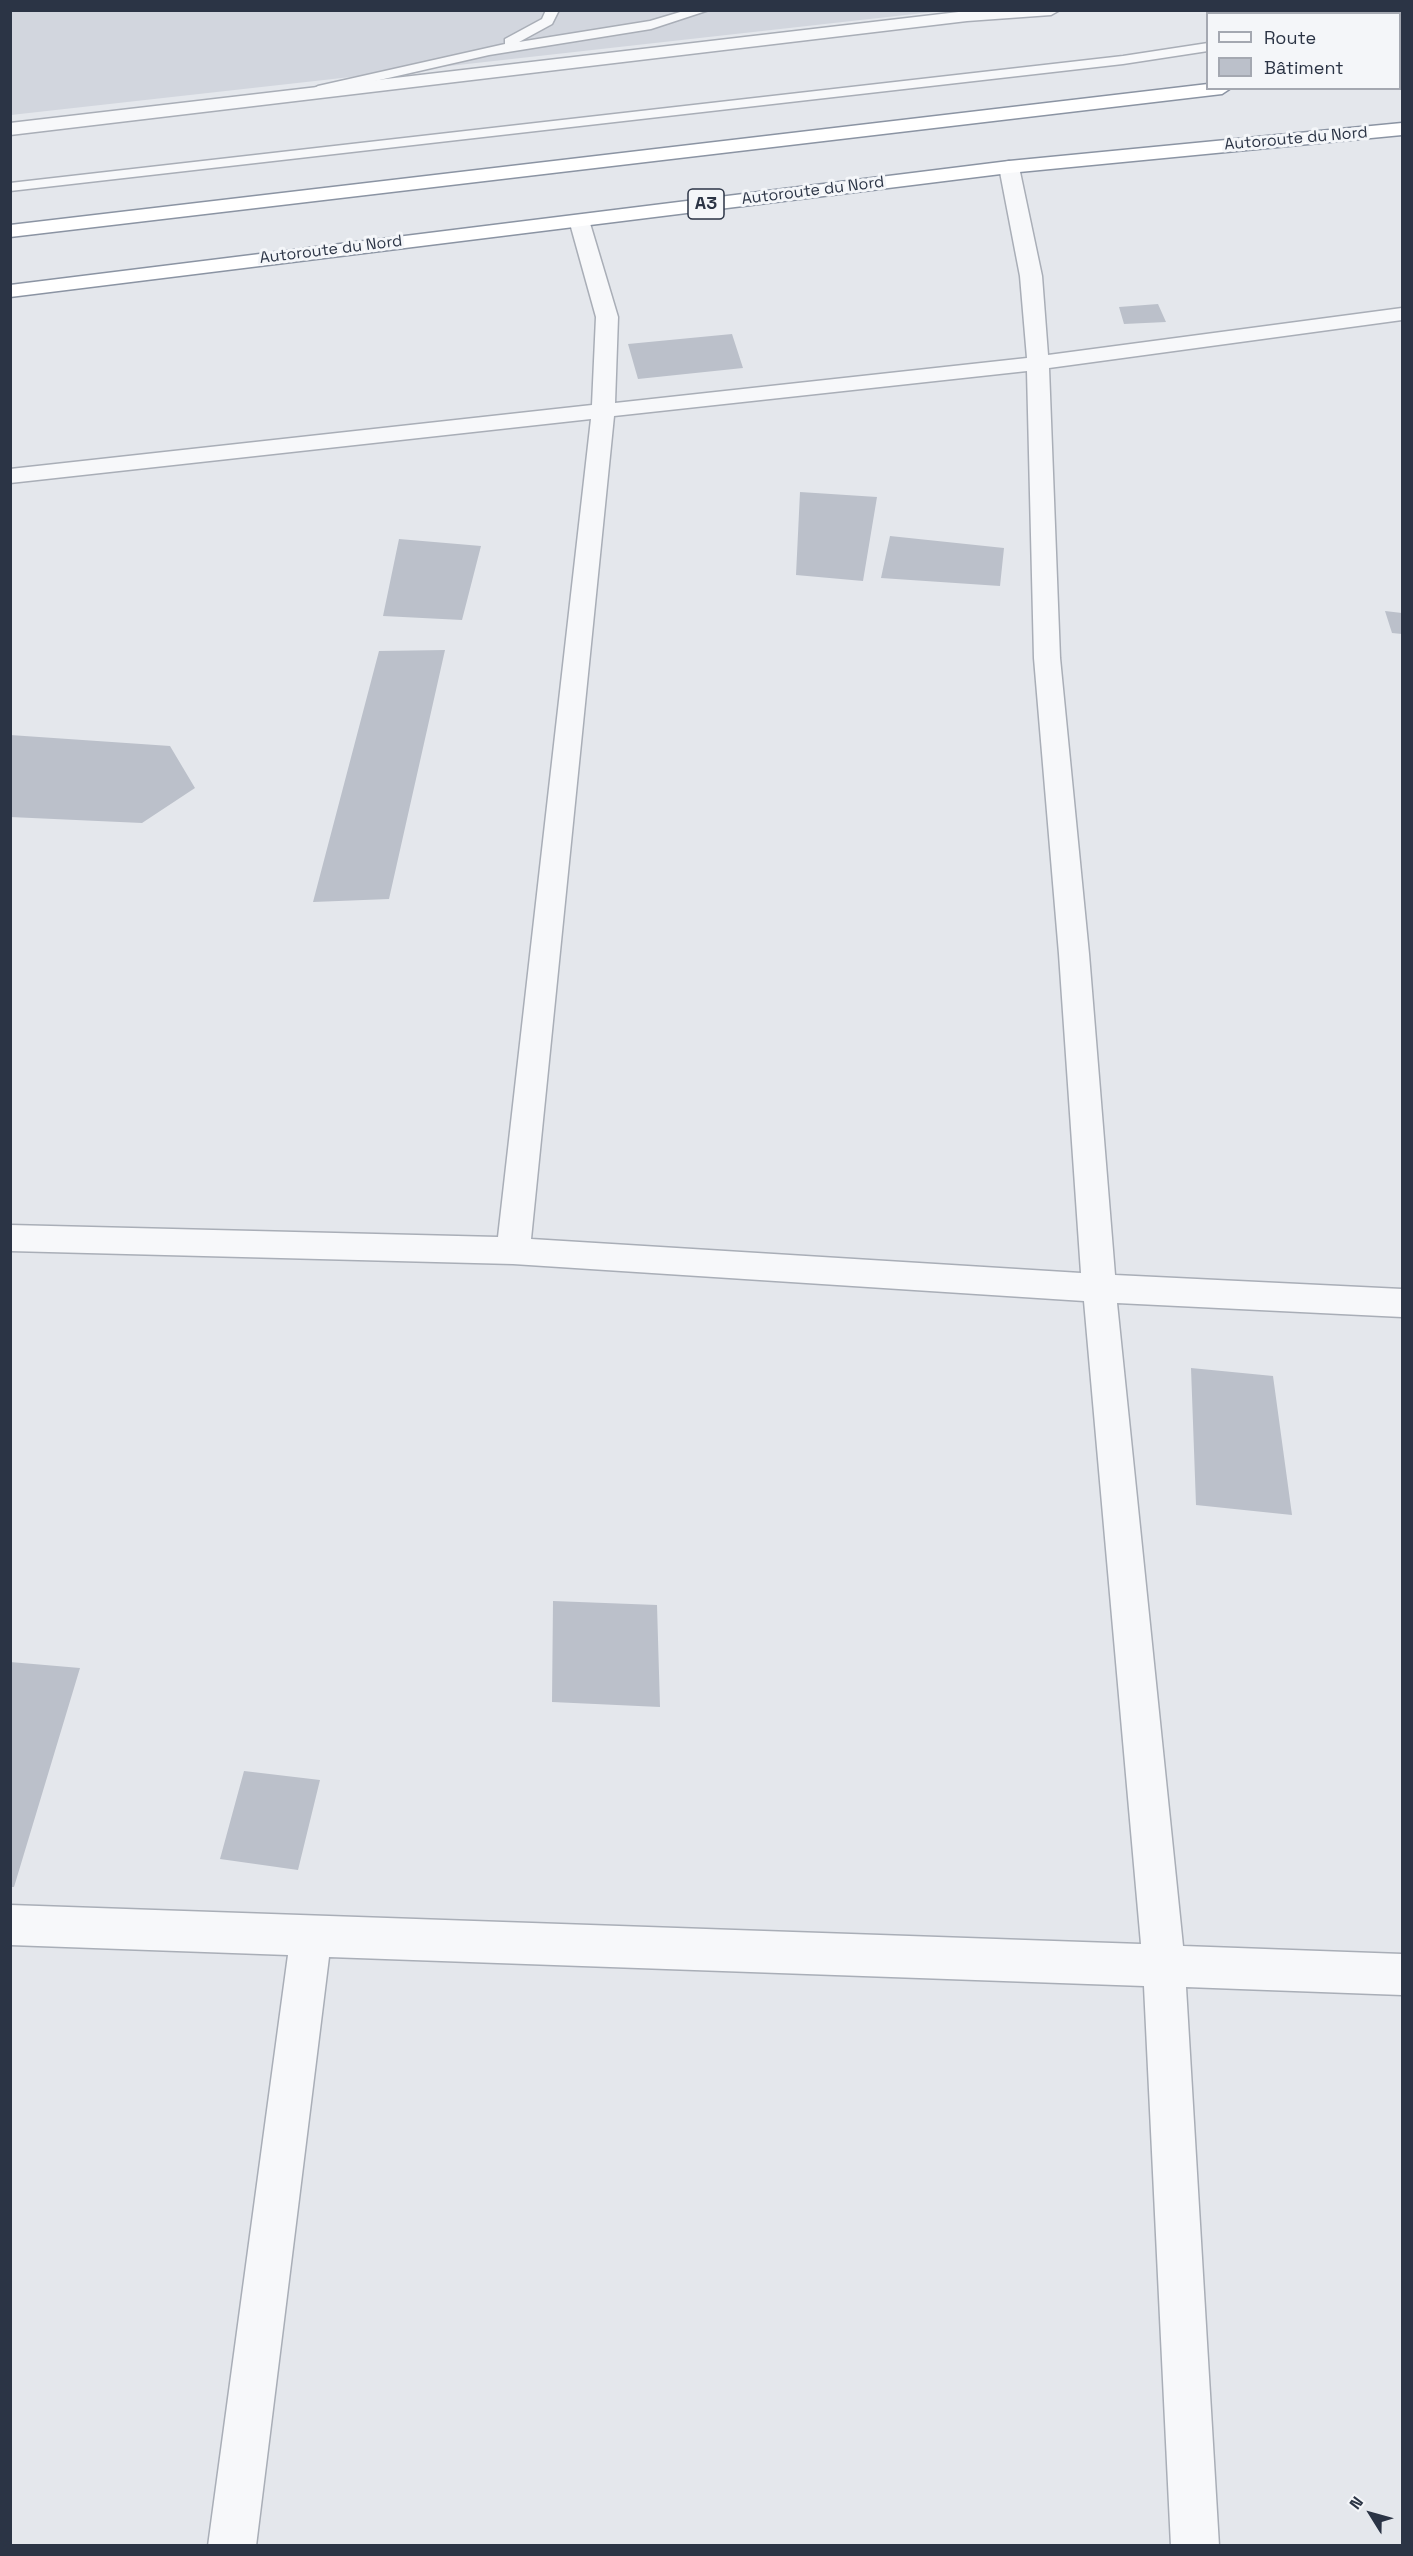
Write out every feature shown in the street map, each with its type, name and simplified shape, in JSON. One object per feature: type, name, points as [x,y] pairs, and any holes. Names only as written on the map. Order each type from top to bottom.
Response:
[{"type":"highway","points":[[10,231],[1206,90]]},
{"type":"highway","name":"Autoroute du Nord","points":[[10,291],[1009,167],[1402,129]]},
{"type":"street","points":[[10,129],[922,22],[1051,10]]},
{"type":"street","points":[[1009,167],[1031,276],[1038,363],[1047,658],[1074,954],[1099,1288],[1164,1966],[1195,2546]]},
{"type":"street","points":[[513,1251],[603,411],[607,317],[579,220]]},
{"type":"street","points":[[10,476],[1038,363],[1402,314]]},
{"type":"street","points":[[10,1238],[513,1251],[1099,1288],[1402,1303]]},
{"type":"street","points":[[10,1925],[1402,1974]]},
{"type":"street","points":[[232,2546],[311,1937]]},
{"type":"lane","points":[[489,51],[547,21],[553,10]]},
{"type":"lane","points":[[281,99],[489,51],[651,25],[698,11]]},
{"type":"lane","points":[[10,187],[1123,60],[1206,47]]},
{"type":"shaded area","points":[[11,10],[941,11],[11,115]]},
{"type":"building","points":[[1158,304],[1166,322],[1124,324],[1119,307]]},
{"type":"building","points":[[732,334],[743,368],[638,379],[628,344]]},
{"type":"building","points":[[800,492],[877,497],[863,581],[796,575]]},
{"type":"building","points":[[890,536],[1004,548],[1000,586],[881,578]]},
{"type":"building","points":[[399,539],[481,546],[462,620],[383,616]]},
{"type":"building","points":[[1385,611],[1402,613],[1402,634],[1392,633]]},
{"type":"building","points":[[445,650],[389,899],[313,902],[379,651]]},
{"type":"building","points":[[10,735],[170,746],[195,788],[142,823],[10,817]]},
{"type":"building","points":[[1191,1368],[1273,1376],[1292,1515],[1196,1505]]},
{"type":"building","points":[[553,1601],[657,1605],[660,1707],[552,1702]]},
{"type":"building","points":[[10,1662],[80,1668],[14,1887],[10,1887]]},
{"type":"building","points":[[244,1771],[320,1780],[298,1870],[220,1859]]}]
